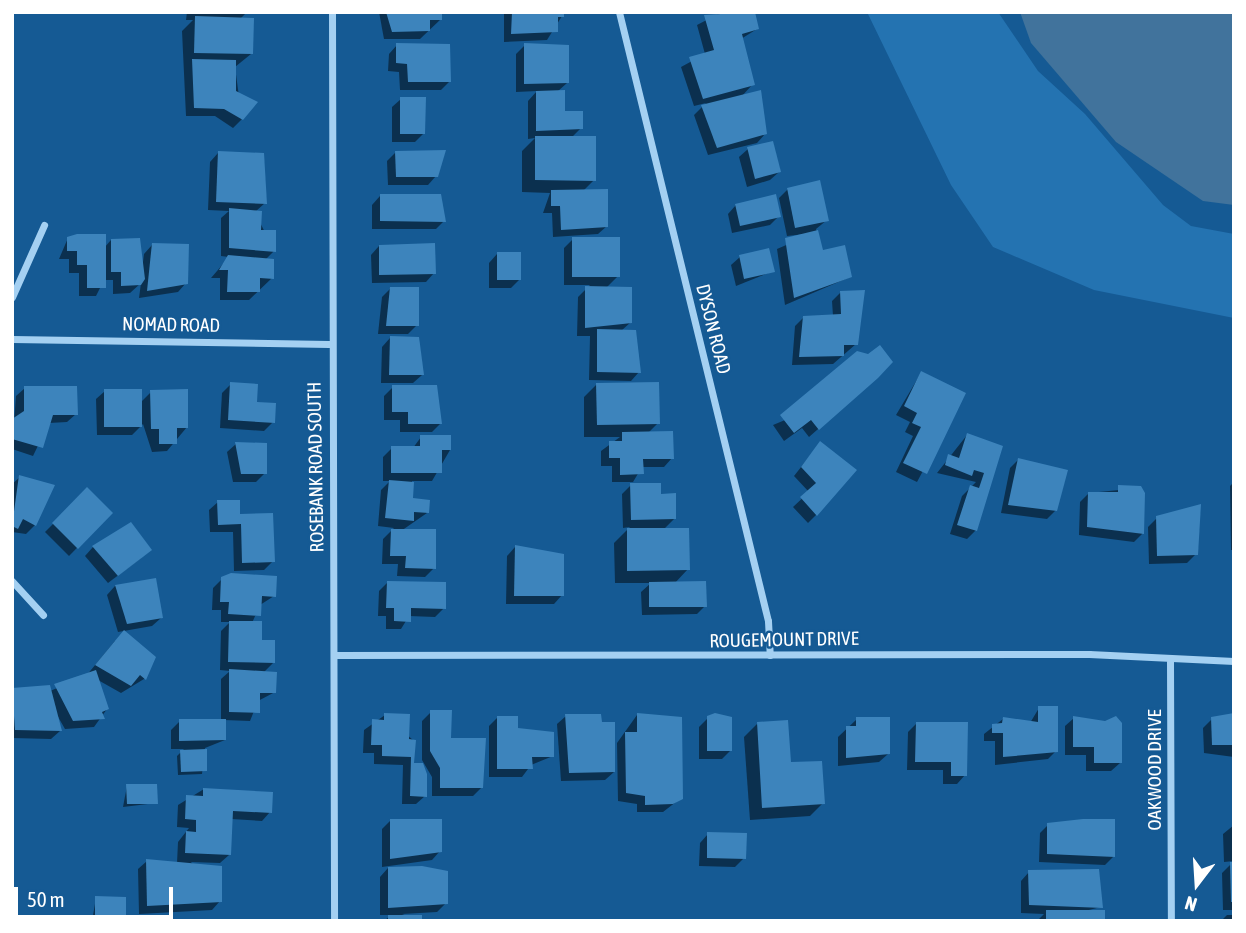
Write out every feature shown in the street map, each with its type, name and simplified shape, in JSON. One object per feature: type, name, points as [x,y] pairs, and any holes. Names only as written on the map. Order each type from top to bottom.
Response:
[{"type":"street","name":"ROSEBANK ROAD SOUTH","points":[[332,12],[329,344],[335,655],[334,921]]},
{"type":"street","name":"DYSON ROAD","points":[[619,12],[766,610],[770,655]]},
{"type":"street","points":[[12,297],[44,225]]},
{"type":"street","name":"NOMAD ROAD","points":[[12,339],[329,344]]},
{"type":"street","points":[[12,581],[43,615]]},
{"type":"street","name":"ROUGEMOUNT DRIVE","points":[[335,655],[1089,653],[1170,662],[1234,662]]},
{"type":"street","name":"OAKWOOD DRIVE","points":[[1170,662],[1171,921]]},
{"type":"shaded area","points":[[867,12],[998,12],[1038,71],[1085,114],[1163,205],[1191,226],[1234,234],[1234,318],[1094,290],[993,247],[951,185]]},
{"type":"shaded area","points":[[1020,12],[1234,12],[1234,205],[1203,201],[1116,142],[1031,43]]},
{"type":"building","points":[[386,12],[442,12],[442,20],[430,20],[430,31],[392,32]]},
{"type":"building","points":[[512,12],[564,12],[564,17],[558,17],[558,32],[511,34]]},
{"type":"building","points":[[755,12],[759,29],[742,34],[755,85],[703,99],[689,57],[714,50],[704,15]]},
{"type":"building","points":[[195,16],[254,18],[253,54],[194,53]]},
{"type":"building","points":[[396,43],[450,44],[451,82],[408,82],[407,64],[396,63]]},
{"type":"building","points":[[524,43],[569,45],[569,83],[524,84]]},
{"type":"building","points":[[192,59],[236,60],[236,91],[258,102],[243,120],[224,109],[194,108]]},
{"type":"building","points":[[565,90],[565,111],[583,111],[583,129],[536,131],[536,91]]},
{"type":"building","points":[[761,90],[767,134],[717,148],[701,105]]},
{"type":"building","points":[[400,97],[426,97],[425,134],[400,134]]},
{"type":"building","points":[[535,136],[596,136],[596,181],[535,180]]},
{"type":"building","points":[[773,141],[781,172],[755,179],[747,147]]},
{"type":"building","points":[[446,150],[438,177],[396,177],[395,151]]},
{"type":"building","points":[[218,151],[264,153],[267,204],[216,202]]},
{"type":"building","points":[[820,180],[829,221],[795,228],[787,188]]},
{"type":"building","points":[[608,189],[608,227],[561,230],[560,206],[551,206],[551,190]]},
{"type":"building","points":[[380,194],[441,194],[446,222],[380,221]]},
{"type":"building","points":[[776,194],[781,217],[740,226],[735,204]]},
{"type":"building","points":[[229,208],[262,211],[261,230],[276,230],[276,252],[229,248]]},
{"type":"building","points":[[818,230],[823,250],[845,245],[852,277],[794,298],[785,238]]},
{"type":"building","points":[[77,234],[106,234],[106,288],[87,288],[87,265],[77,265],[77,251],[67,251],[67,237]]},
{"type":"building","points":[[572,237],[620,237],[620,277],[572,277]]},
{"type":"building","points":[[140,238],[145,279],[141,285],[121,286],[121,272],[111,272],[111,239]]},
{"type":"building","points":[[152,243],[189,244],[188,284],[147,291]]},
{"type":"building","points":[[435,243],[436,274],[379,275],[379,245]]},
{"type":"building","points":[[769,248],[775,272],[744,279],[739,255]]},
{"type":"building","points":[[497,252],[521,252],[521,280],[497,280]]},
{"type":"building","points":[[228,255],[274,259],[274,279],[260,278],[260,292],[227,292],[228,270],[219,270]]},
{"type":"building","points":[[585,286],[632,287],[632,323],[585,328]]},
{"type":"building","points":[[390,287],[419,287],[419,326],[386,326]]},
{"type":"building","points":[[865,290],[858,345],[844,345],[844,356],[799,357],[803,316],[841,314],[840,291]]},
{"type":"building","points":[[597,329],[636,330],[641,373],[597,372]]},
{"type":"building","points":[[390,336],[419,337],[424,375],[389,375]]},
{"type":"building","points":[[880,345],[893,362],[878,378],[819,430],[811,420],[794,433],[780,415],[857,351],[868,354]]},
{"type":"building","points":[[921,371],[966,393],[927,474],[903,463],[921,427],[912,423],[917,413],[904,406]]},
{"type":"building","points":[[230,382],[258,384],[257,402],[276,403],[275,423],[228,420]]},
{"type":"building","points":[[659,382],[660,424],[597,425],[596,383]]},
{"type":"building","points":[[392,385],[437,385],[442,424],[408,424],[408,412],[392,412]]},
{"type":"building","points":[[24,386],[77,386],[78,415],[53,415],[43,448],[12,439],[12,419],[24,411]]},
{"type":"building","points":[[104,389],[142,389],[142,427],[104,427]]},
{"type":"building","points":[[188,389],[188,428],[177,428],[177,444],[159,444],[159,429],[151,429],[150,390]]},
{"type":"building","points":[[673,431],[674,459],[643,459],[644,474],[620,475],[620,458],[609,458],[609,441],[622,441],[622,432]]},
{"type":"building","points":[[967,433],[1003,446],[977,531],[957,525],[970,485],[979,488],[984,473],[974,470],[972,476],[945,465],[948,454],[959,458]]},
{"type":"building","points":[[420,435],[451,435],[451,450],[442,450],[442,473],[391,473],[391,446],[420,446]]},
{"type":"building","points":[[820,441],[857,470],[817,516],[800,497],[816,483],[801,467]]},
{"type":"building","points":[[235,442],[267,443],[267,474],[241,474]]},
{"type":"building","points":[[1018,458],[1068,470],[1057,511],[1008,505]]},
{"type":"building","points":[[19,475],[55,485],[36,526],[23,519],[18,529],[12,526]]},
{"type":"building","points":[[389,480],[414,482],[413,498],[430,500],[429,513],[414,512],[414,521],[385,518]]},
{"type":"building","points":[[630,483],[661,483],[661,494],[676,493],[676,519],[631,520]]},
{"type":"building","points":[[1118,485],[1141,486],[1145,493],[1144,534],[1087,527],[1088,492],[1118,492]]},
{"type":"building","points":[[87,487],[113,513],[78,549],[52,523]]},
{"type":"building","points":[[217,500],[240,500],[240,514],[273,513],[275,562],[242,563],[241,524],[218,525]]},
{"type":"building","points":[[1201,504],[1198,555],[1157,556],[1156,516]]},
{"type":"building","points":[[131,522],[152,550],[118,576],[92,546]]},
{"type":"building","points":[[627,528],[689,528],[690,570],[627,571]]},
{"type":"building","points":[[391,529],[436,529],[436,569],[405,568],[406,556],[390,556]]},
{"type":"building","points":[[515,545],[564,554],[564,596],[514,596]]},
{"type":"building","points":[[231,573],[277,576],[276,597],[262,596],[261,616],[228,614],[229,602],[220,602],[221,577]]},
{"type":"building","points":[[156,578],[163,618],[127,624],[115,585]]},
{"type":"building","points":[[387,581],[446,582],[446,609],[411,608],[411,622],[394,621],[394,608],[386,608]]},
{"type":"building","points":[[706,581],[707,607],[649,607],[649,582]]},
{"type":"building","points":[[229,621],[262,621],[262,640],[275,640],[275,663],[228,662]]},
{"type":"building","points":[[124,630],[156,657],[146,680],[140,675],[131,686],[95,665]]},
{"type":"building","points":[[229,669],[277,672],[276,693],[260,693],[260,713],[229,712]]},
{"type":"building","points":[[96,670],[109,709],[102,712],[105,719],[73,721],[54,684]]},
{"type":"building","points":[[50,685],[62,731],[15,730],[12,688]]},
{"type":"building","points":[[1038,706],[1058,706],[1058,752],[1003,757],[1003,733],[992,733],[992,724],[1002,723],[1003,717],[1038,722]]},
{"type":"building","points":[[430,710],[452,710],[451,738],[486,738],[483,788],[440,788],[440,768],[430,751]]},
{"type":"building","points":[[384,713],[410,714],[409,739],[416,740],[414,763],[423,763],[427,774],[427,797],[410,796],[411,757],[382,756],[382,745],[371,745],[372,719],[384,720]]},
{"type":"building","points":[[637,713],[682,717],[683,799],[673,804],[645,805],[645,796],[626,793],[625,732],[637,732]]},
{"type":"building","points":[[715,713],[732,717],[732,751],[707,751],[707,716]]},
{"type":"building","points":[[1234,713],[1234,745],[1212,745],[1211,717]]},
{"type":"building","points":[[565,714],[601,714],[602,722],[615,722],[615,772],[569,773]]},
{"type":"building","points":[[497,716],[518,716],[518,728],[554,732],[554,757],[532,757],[533,769],[497,769]]},
{"type":"building","points":[[1073,716],[1105,721],[1116,716],[1122,723],[1122,763],[1094,763],[1094,747],[1073,747]]},
{"type":"building","points":[[856,717],[890,717],[890,754],[846,758],[846,726],[856,726]]},
{"type":"building","points":[[179,719],[226,719],[226,740],[179,741]]},
{"type":"building","points":[[788,720],[791,762],[822,761],[825,804],[762,808],[757,722]]},
{"type":"building","points":[[916,722],[968,722],[967,776],[951,776],[951,762],[915,762]]},
{"type":"building","points":[[207,749],[207,771],[181,772],[180,750]]},
{"type":"building","points":[[126,784],[157,784],[158,804],[127,804]]},
{"type":"building","points":[[203,788],[273,792],[272,813],[233,811],[231,855],[185,853],[186,831],[196,832],[196,820],[185,819],[186,795],[203,796]]},
{"type":"building","points":[[390,819],[442,819],[442,852],[390,859]]},
{"type":"building","points":[[1115,819],[1115,857],[1047,854],[1047,823]]},
{"type":"building","points":[[707,832],[747,833],[746,859],[707,858]]},
{"type":"building","points":[[146,859],[222,866],[222,902],[147,906]]},
{"type":"building","points":[[1230,862],[1234,862],[1234,902],[1231,902]]},
{"type":"building","points":[[422,866],[448,871],[448,904],[388,908],[388,867]]},
{"type":"building","points":[[1099,869],[1103,908],[1029,905],[1028,870]]},
{"type":"building","points":[[95,896],[126,897],[126,920],[95,920]]},
{"type":"building","points":[[1046,910],[1105,910],[1105,921],[1046,921]]},
{"type":"building","points":[[388,915],[422,915],[422,921],[388,921]]}]
